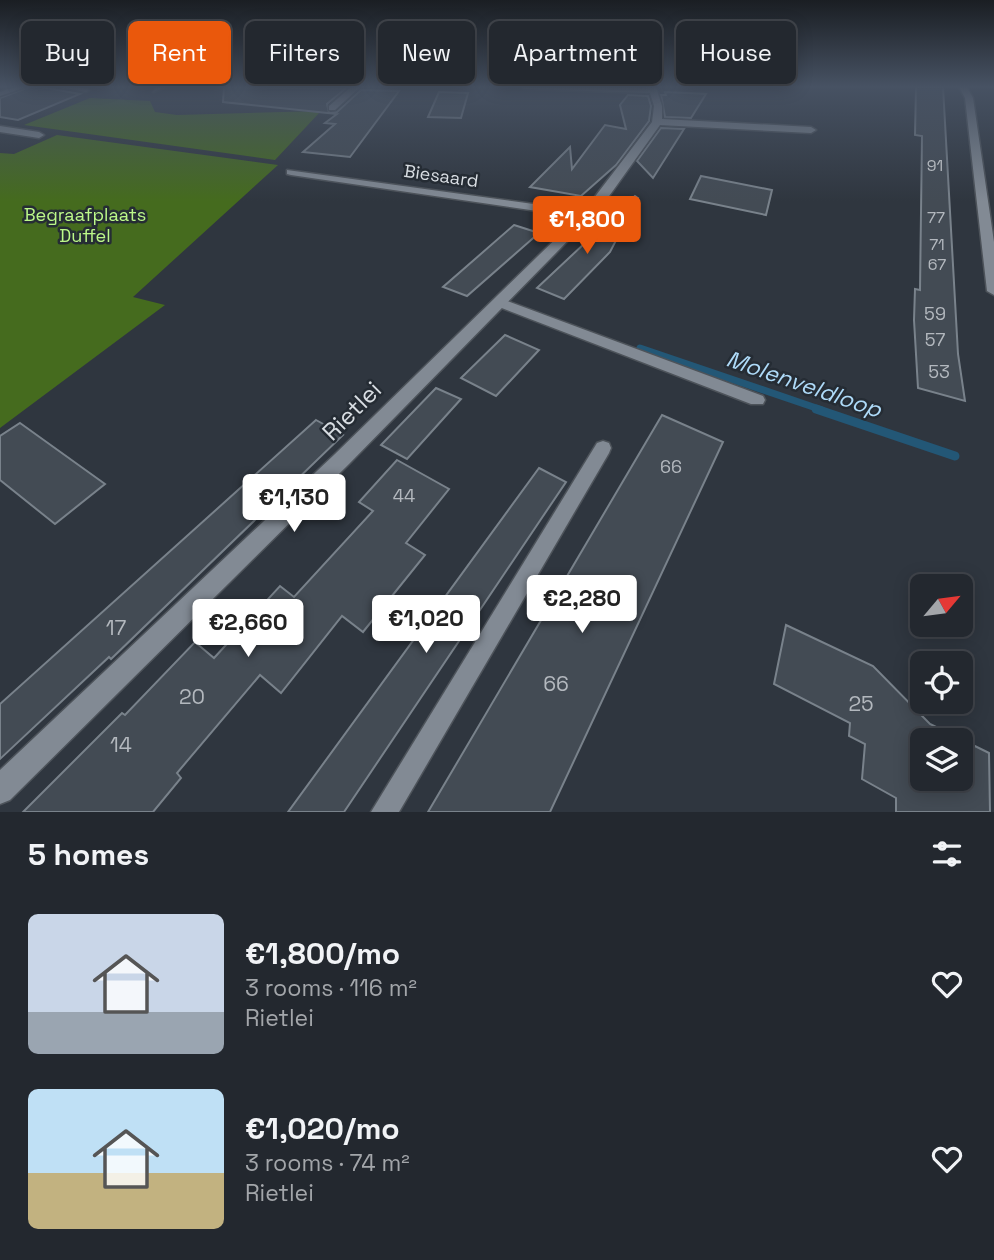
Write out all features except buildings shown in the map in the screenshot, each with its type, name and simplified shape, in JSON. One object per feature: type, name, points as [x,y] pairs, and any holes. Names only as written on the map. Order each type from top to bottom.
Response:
[{"type":"street","name":"Rietlei","points":[[0,790],[598,204],[655,125]]},
{"type":"street","points":[[713,125],[811,130]]},
{"type":"street","points":[[973,125],[994,291]]},
{"type":"street","points":[[0,130],[39,135]]},
{"type":"street","name":"Biesaard","points":[[291,172],[586,215]]},
{"type":"lane","points":[[499,302],[757,400]]},
{"type":"lane","points":[[384,812],[603,448]]},
{"type":"green space","points":[[24,125],[308,125],[275,160]]},
{"type":"green space","name":"Begraafplaats Duffel","points":[[57,135],[278,165],[133,297],[165,305],[0,428],[0,153],[14,154]]},
{"type":"waterway","name":"Molenveldloop","points":[[640,348],[822,410]]},
{"type":"waterway","name":"Molenveldloop","points":[[816,409],[955,456]]}]
